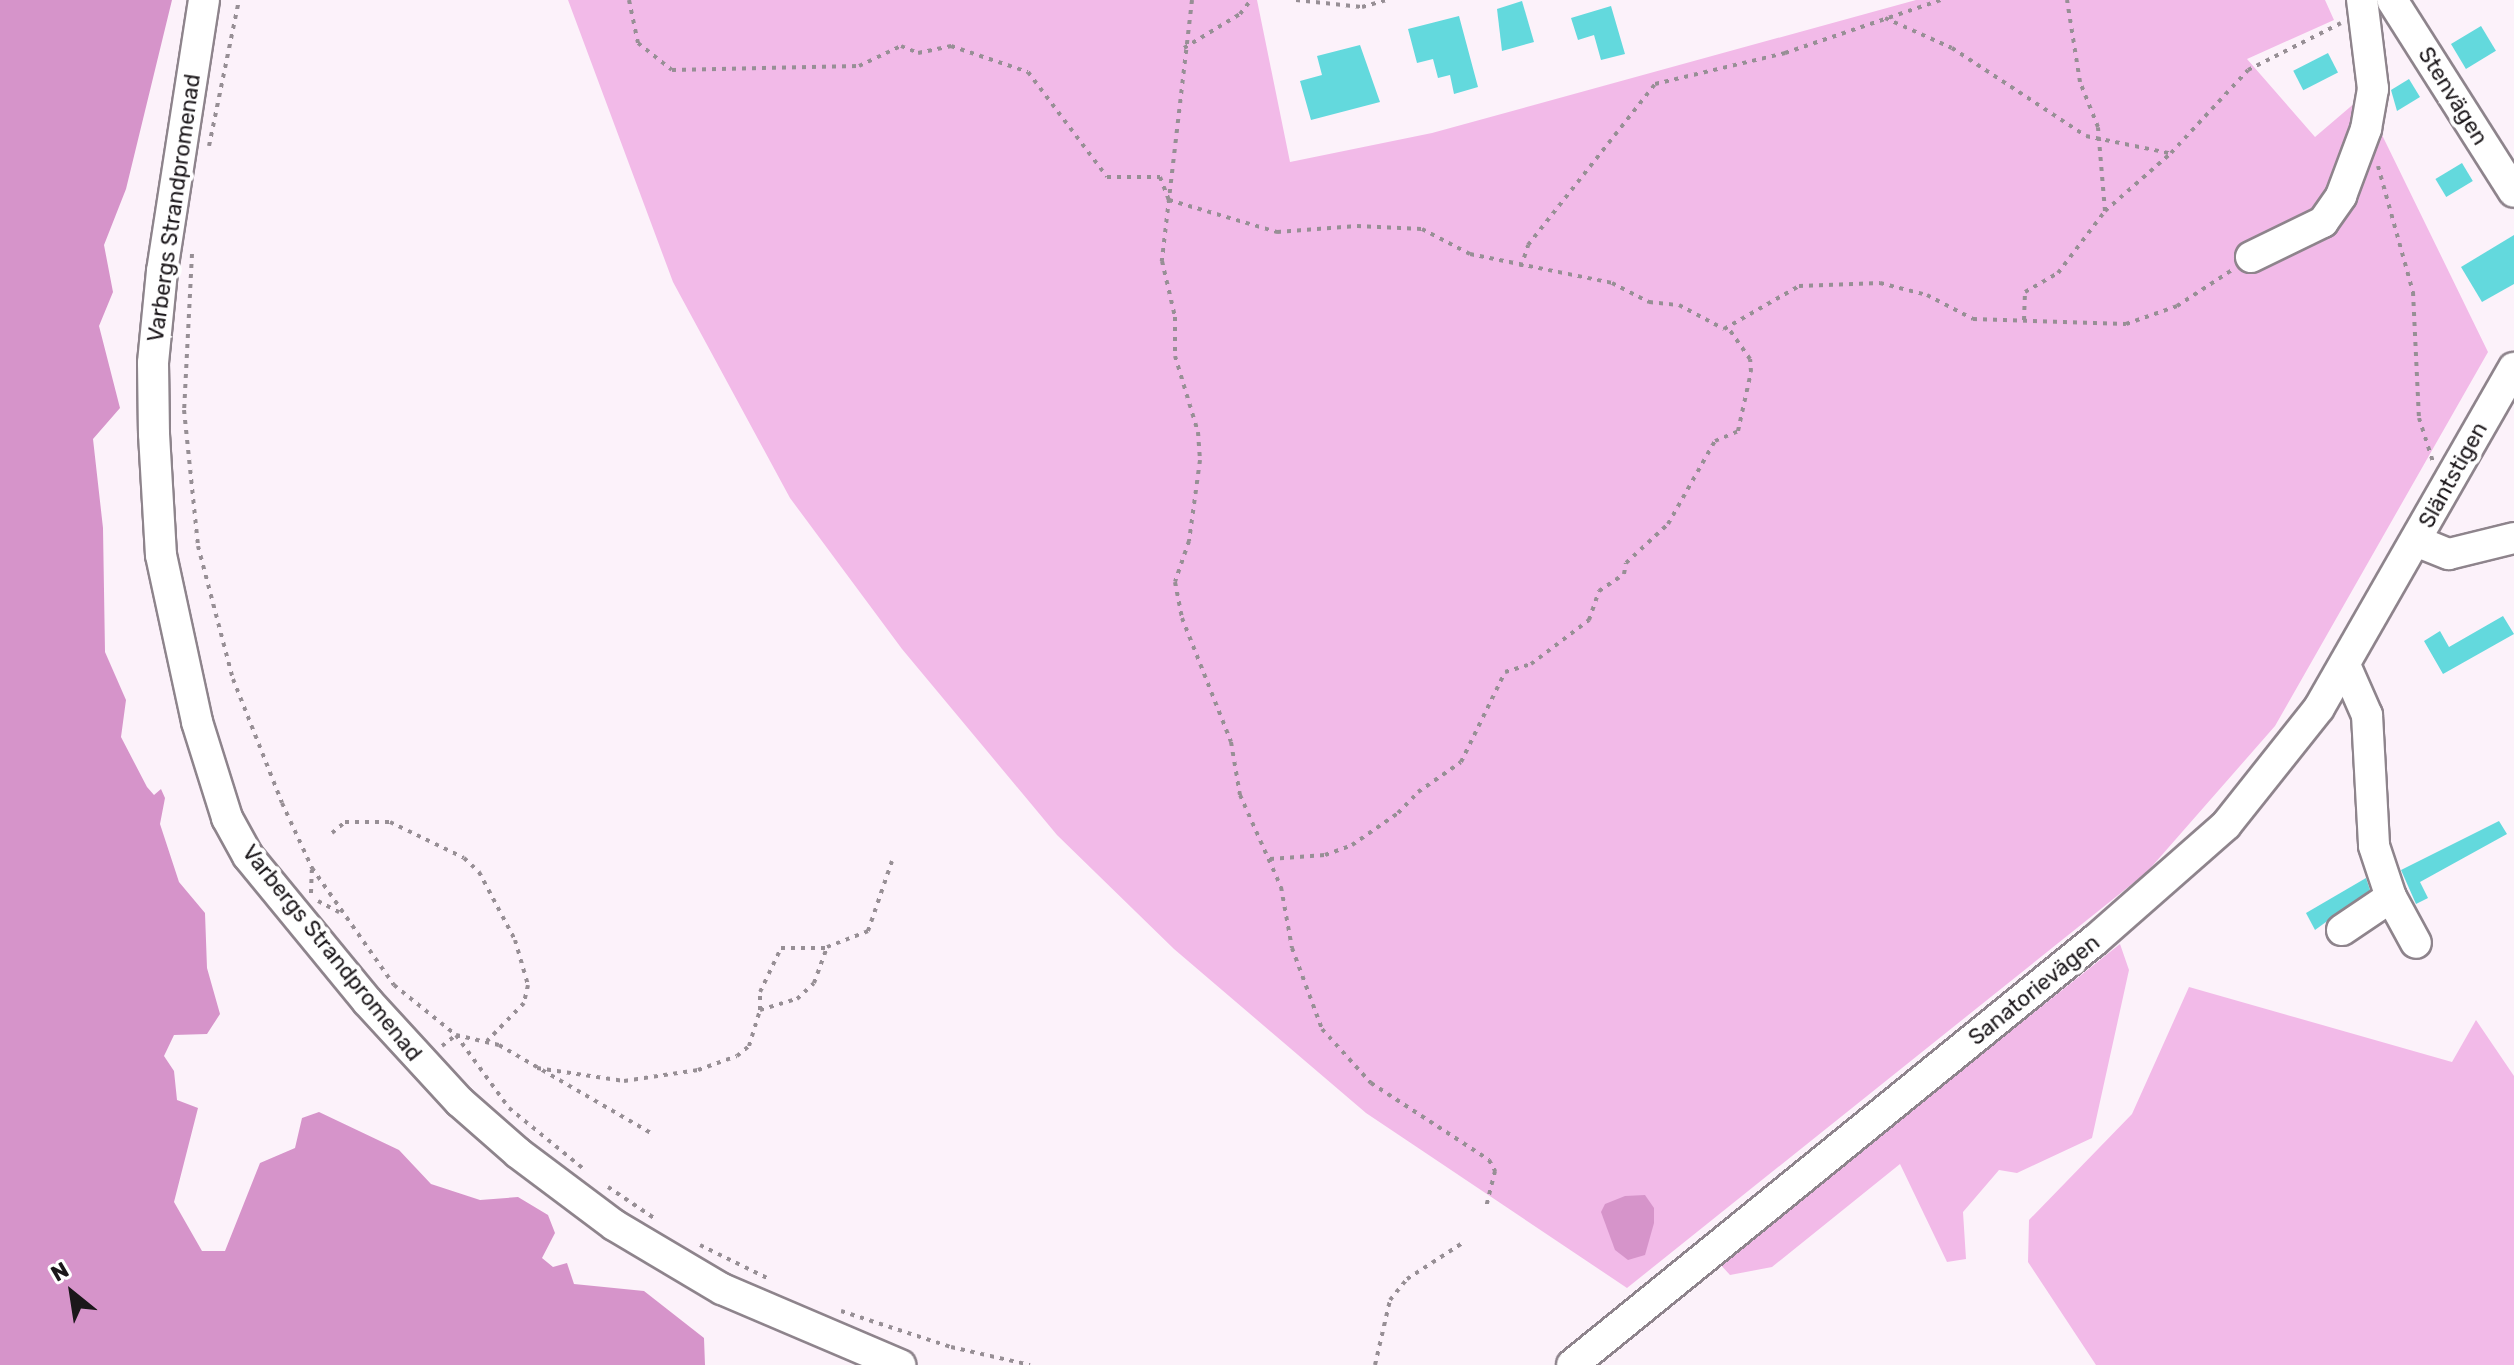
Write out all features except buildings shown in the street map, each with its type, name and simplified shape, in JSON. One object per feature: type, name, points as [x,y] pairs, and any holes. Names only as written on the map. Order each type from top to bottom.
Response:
[{"type":"street","name":"Varbergs Strandpromenad","points":[[204,0],[162,271],[153,363],[156,504],[176,631],[213,783],[241,844],[285,903],[423,1064],[518,1153],[614,1225],[777,1316],[900,1365]]},
{"type":"street","name":"Stenvägen","points":[[2392,0],[2514,192]]},
{"type":"street","points":[[2251,257],[2323,222],[2337,206],[2366,129],[2373,89],[2362,8]]},
{"type":"street","name":"Släntstigen","points":[[2416,541],[2514,368]]},
{"type":"street","points":[[2416,541],[2449,554],[2514,538]]},
{"type":"street","name":"Sanatorievägen","points":[[1572,1365],[2200,850],[2296,742],[2345,665],[2416,541]]},
{"type":"street","points":[[2345,665],[2367,715],[2374,846],[2391,897],[2416,943]]},
{"type":"street","points":[[2342,930],[2391,897]]},
{"type":"path","points":[[207,153],[239,0]]},
{"type":"path","points":[[629,0],[638,43],[672,70],[859,66],[901,46],[918,53],[951,46],[1028,72],[1107,177],[1160,177],[1169,200],[1277,232],[1357,226],[1422,229],[1470,254],[1521,267],[1612,283],[1649,302],[1679,305],[1728,327],[1750,359],[1751,372],[1738,431],[1715,441],[1668,524],[1626,563],[1624,574],[1599,591],[1589,620],[1531,664],[1505,672],[1461,762],[1418,792],[1398,813],[1352,845],[1325,855],[1270,859]]},
{"type":"path","points":[[1192,0],[1184,48],[1184,85],[1166,193],[1163,278],[1175,317],[1175,356],[1198,432],[1200,460],[1189,541],[1175,582],[1205,683],[1231,742],[1240,795],[1270,859],[1289,911],[1292,948],[1322,1029],[1371,1083],[1489,1160],[1495,1171],[1486,1207]]},
{"type":"path","points":[[1184,48],[1240,14],[1251,0]]},
{"type":"path","points":[[1296,0],[1362,7],[1387,0]]},
{"type":"path","points":[[1521,267],[1528,245],[1655,84],[1785,53],[1882,17],[1941,0]]},
{"type":"path","points":[[2067,0],[2080,82],[2094,109],[2105,211]]},
{"type":"path","points":[[2024,320],[2025,292],[2058,273],[2105,211],[2171,153],[2248,70],[2362,8]]},
{"type":"path","points":[[1882,17],[1952,48],[2050,115],[2099,139],[2171,153]]},
{"type":"path","points":[[2366,129],[2413,292],[2419,418],[2445,490]]},
{"type":"path","points":[[193,243],[184,410],[190,488],[210,601],[233,679],[312,868],[394,985],[456,1035],[509,1108],[594,1177]]},
{"type":"path","points":[[1728,327],[1799,286],[1880,283],[1927,295],[1973,319],[2126,324],[2177,306],[2251,257]]},
{"type":"path","points":[[332,833],[345,822],[390,822],[464,858],[479,872],[515,940],[528,985],[524,1003],[487,1041]]},
{"type":"path","points":[[537,1068],[624,1081],[698,1070],[749,1046],[760,1010],[760,992],[781,948],[827,947],[868,931],[892,861]]},
{"type":"path","points":[[760,1010],[797,999],[814,983],[827,947]]},
{"type":"path","points":[[423,1064],[456,1035]]},
{"type":"path","points":[[456,1035],[487,1041],[654,1135]]},
{"type":"path","points":[[606,1186],[658,1220]]},
{"type":"path","points":[[691,1240],[774,1282]]},
{"type":"path","points":[[1375,1365],[1390,1300],[1407,1279],[1464,1242]]},
{"type":"path","points":[[826,1305],[951,1347],[1030,1365]]},
{"type":"shaded area","points":[[0,0],[172,0],[126,189],[104,245],[113,292],[99,326],[120,408],[93,439],[103,528],[105,652],[126,700],[121,737],[147,787],[154,795],[161,789],[165,798],[160,824],[179,882],[205,913],[207,968],[220,1014],[207,1034],[174,1035],[164,1056],[174,1071],[177,1100],[198,1108],[174,1202],[202,1251],[225,1251],[260,1163],[295,1148],[302,1118],[319,1112],[399,1150],[431,1184],[480,1200],[518,1197],[548,1215],[555,1233],[542,1258],[553,1267],[567,1263],[574,1284],[644,1291],[704,1338],[705,1365],[0,1365]]},
{"type":"shaded area","points":[[568,0],[1257,0],[1290,162],[1432,133],[1916,0],[2325,0],[2334,20],[2247,59],[2315,137],[2363,96],[2488,352],[2275,726],[2147,872],[1627,1288],[1366,1113],[1174,949],[1057,835],[902,649],[790,498],[673,282]]},
{"type":"shaded area","points":[[2120,944],[2129,970],[2092,1138],[2017,1173],[1999,1170],[1963,1212],[1966,1259],[1947,1262],[1900,1164],[1772,1267],[1730,1275],[1719,1263]]},
{"type":"shaded area","points":[[2189,987],[2452,1062],[2476,1020],[2514,1076],[2514,1365],[2096,1365],[2028,1262],[2029,1220],[2132,1114]]},
{"type":"shaded area","points":[[1645,1195],[1654,1208],[1654,1223],[1645,1255],[1628,1260],[1615,1250],[1601,1212],[1605,1204],[1625,1196]]}]
